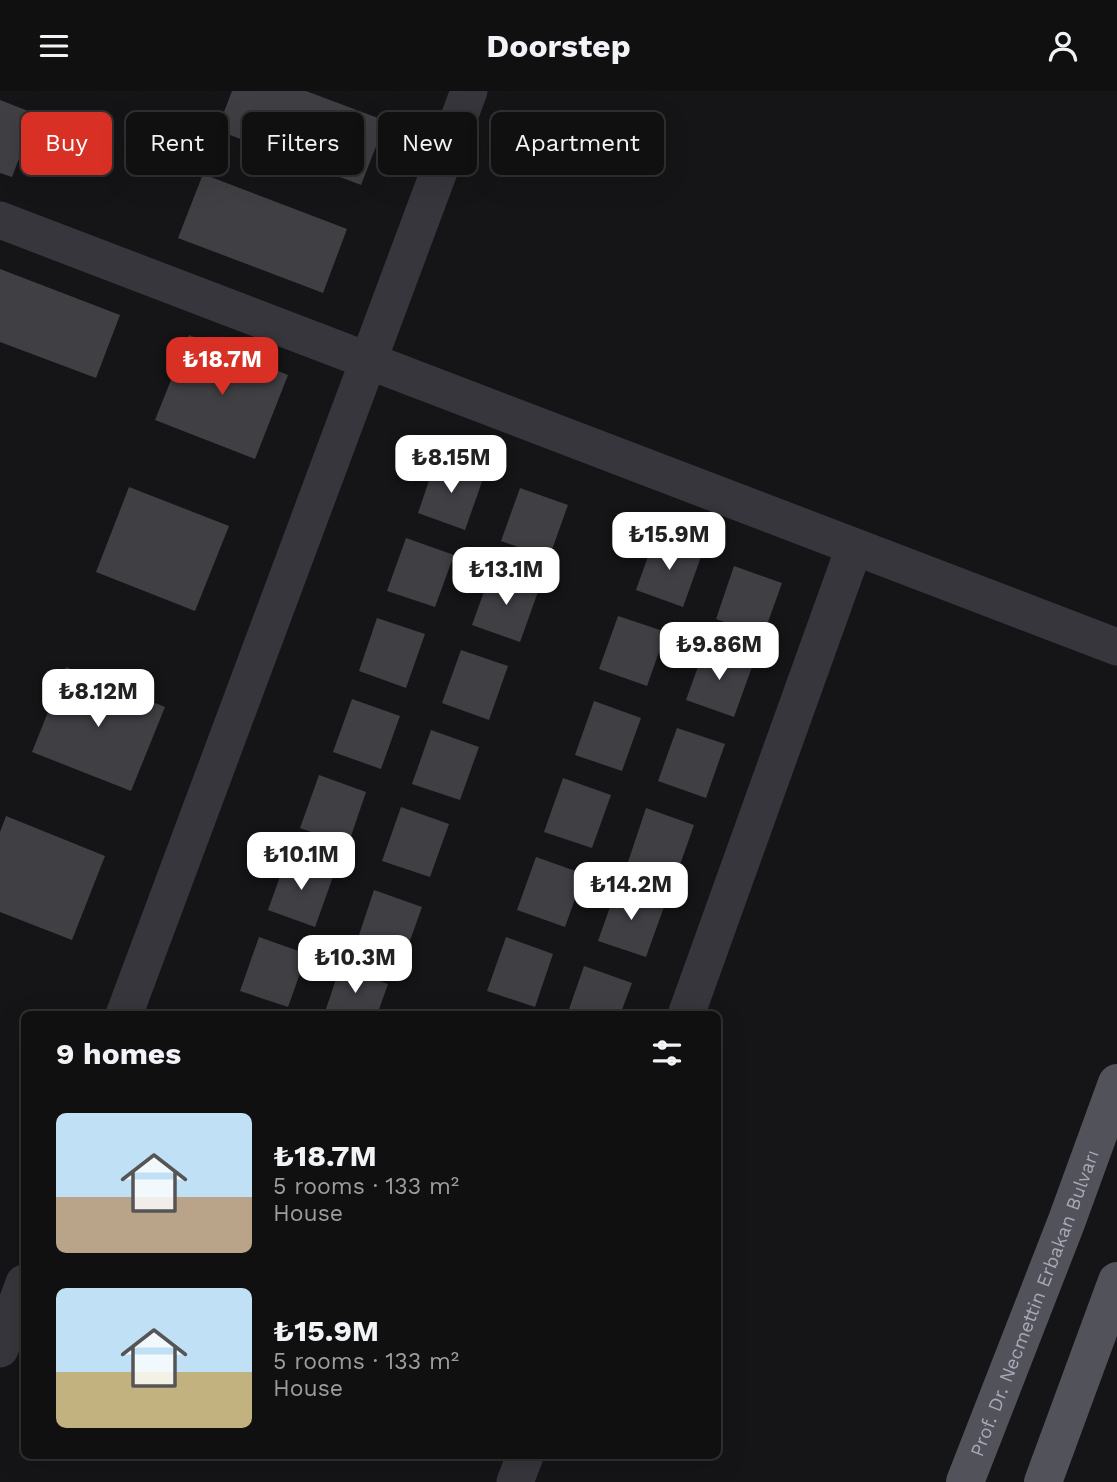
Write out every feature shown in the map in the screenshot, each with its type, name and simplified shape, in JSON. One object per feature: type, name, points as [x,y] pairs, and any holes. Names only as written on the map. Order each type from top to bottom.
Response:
[{"type":"main road","name":"Prof. Dr. Necmettin Erbakan Bulvarı","points":[[965,1482],[1117,1083]]},
{"type":"main road","points":[[1043,1482],[1117,1281]]},
{"type":"street","points":[[125,1011],[469,91]]},
{"type":"street","points":[[0,220],[1117,647]]},
{"type":"street","points":[[687,1011],[854,548]]},
{"type":"street","points":[[0,1349],[21,1291]]},
{"type":"street","points":[[515,1482],[524,1459]]},
{"type":"building","points":[[232,91],[306,91],[362,112],[242,112],[242,140],[228,134],[228,112],[224,112]]},
{"type":"building","points":[[0,100],[31,112],[21,112],[21,153],[12,177],[0,173]]},
{"type":"building","points":[[364,113],[378,118],[378,141],[361,185],[335,175],[364,175]]},
{"type":"building","points":[[203,175],[347,229],[323,293],[178,238]]},
{"type":"building","points":[[0,269],[120,315],[96,378],[0,342]]},
{"type":"building","points":[[189,335],[288,375],[255,459],[155,420]]},
{"type":"building","points":[[436,460],[484,476],[465,530],[418,513]]},
{"type":"building","points":[[129,487],[229,526],[195,611],[96,572]]},
{"type":"building","points":[[520,488],[568,505],[549,558],[501,541]]},
{"type":"building","points":[[655,537],[702,554],[683,607],[636,590]]},
{"type":"building","points":[[406,538],[454,555],[435,607],[387,591]]},
{"type":"building","points":[[734,566],[782,583],[763,636],[716,619]]},
{"type":"building","points":[[491,572],[539,589],[520,642],[472,625]]},
{"type":"building","points":[[618,616],[666,632],[647,686],[599,669]]},
{"type":"building","points":[[377,618],[425,634],[406,688],[359,671]]},
{"type":"building","points":[[705,647],[753,664],[734,717],[686,700]]},
{"type":"building","points":[[461,650],[508,666],[489,720],[442,703]]},
{"type":"building","points":[[66,667],[165,707],[131,791],[32,752]]},
{"type":"building","points":[[352,699],[400,716],[381,769],[333,752]]},
{"type":"building","points":[[594,701],[641,718],[622,771],[575,755]]},
{"type":"building","points":[[677,728],[725,744],[706,798],[658,781]]},
{"type":"building","points":[[431,730],[479,747],[460,800],[412,784]]},
{"type":"building","points":[[319,775],[366,792],[348,845],[300,828]]},
{"type":"building","points":[[563,778],[611,795],[592,848],[544,832]]},
{"type":"building","points":[[401,807],[449,824],[430,877],[382,861]]},
{"type":"building","points":[[646,808],[694,825],[675,879],[628,862]]},
{"type":"building","points":[[6,816],[105,856],[72,940],[0,912],[0,832]]},
{"type":"building","points":[[287,857],[334,874],[315,927],[268,910]]},
{"type":"building","points":[[536,857],[584,874],[565,927],[517,910]]},
{"type":"building","points":[[617,887],[665,904],[646,957],[598,941]]},
{"type":"building","points":[[374,890],[422,907],[403,960],[356,944]]},
{"type":"building","points":[[259,937],[307,954],[288,1007],[240,991]]},
{"type":"building","points":[[506,937],[553,954],[535,1007],[487,991]]},
{"type":"building","points":[[584,966],[632,983],[622,1011],[568,1011]]},
{"type":"building","points":[[340,967],[388,984],[378,1011],[325,1011]]}]
